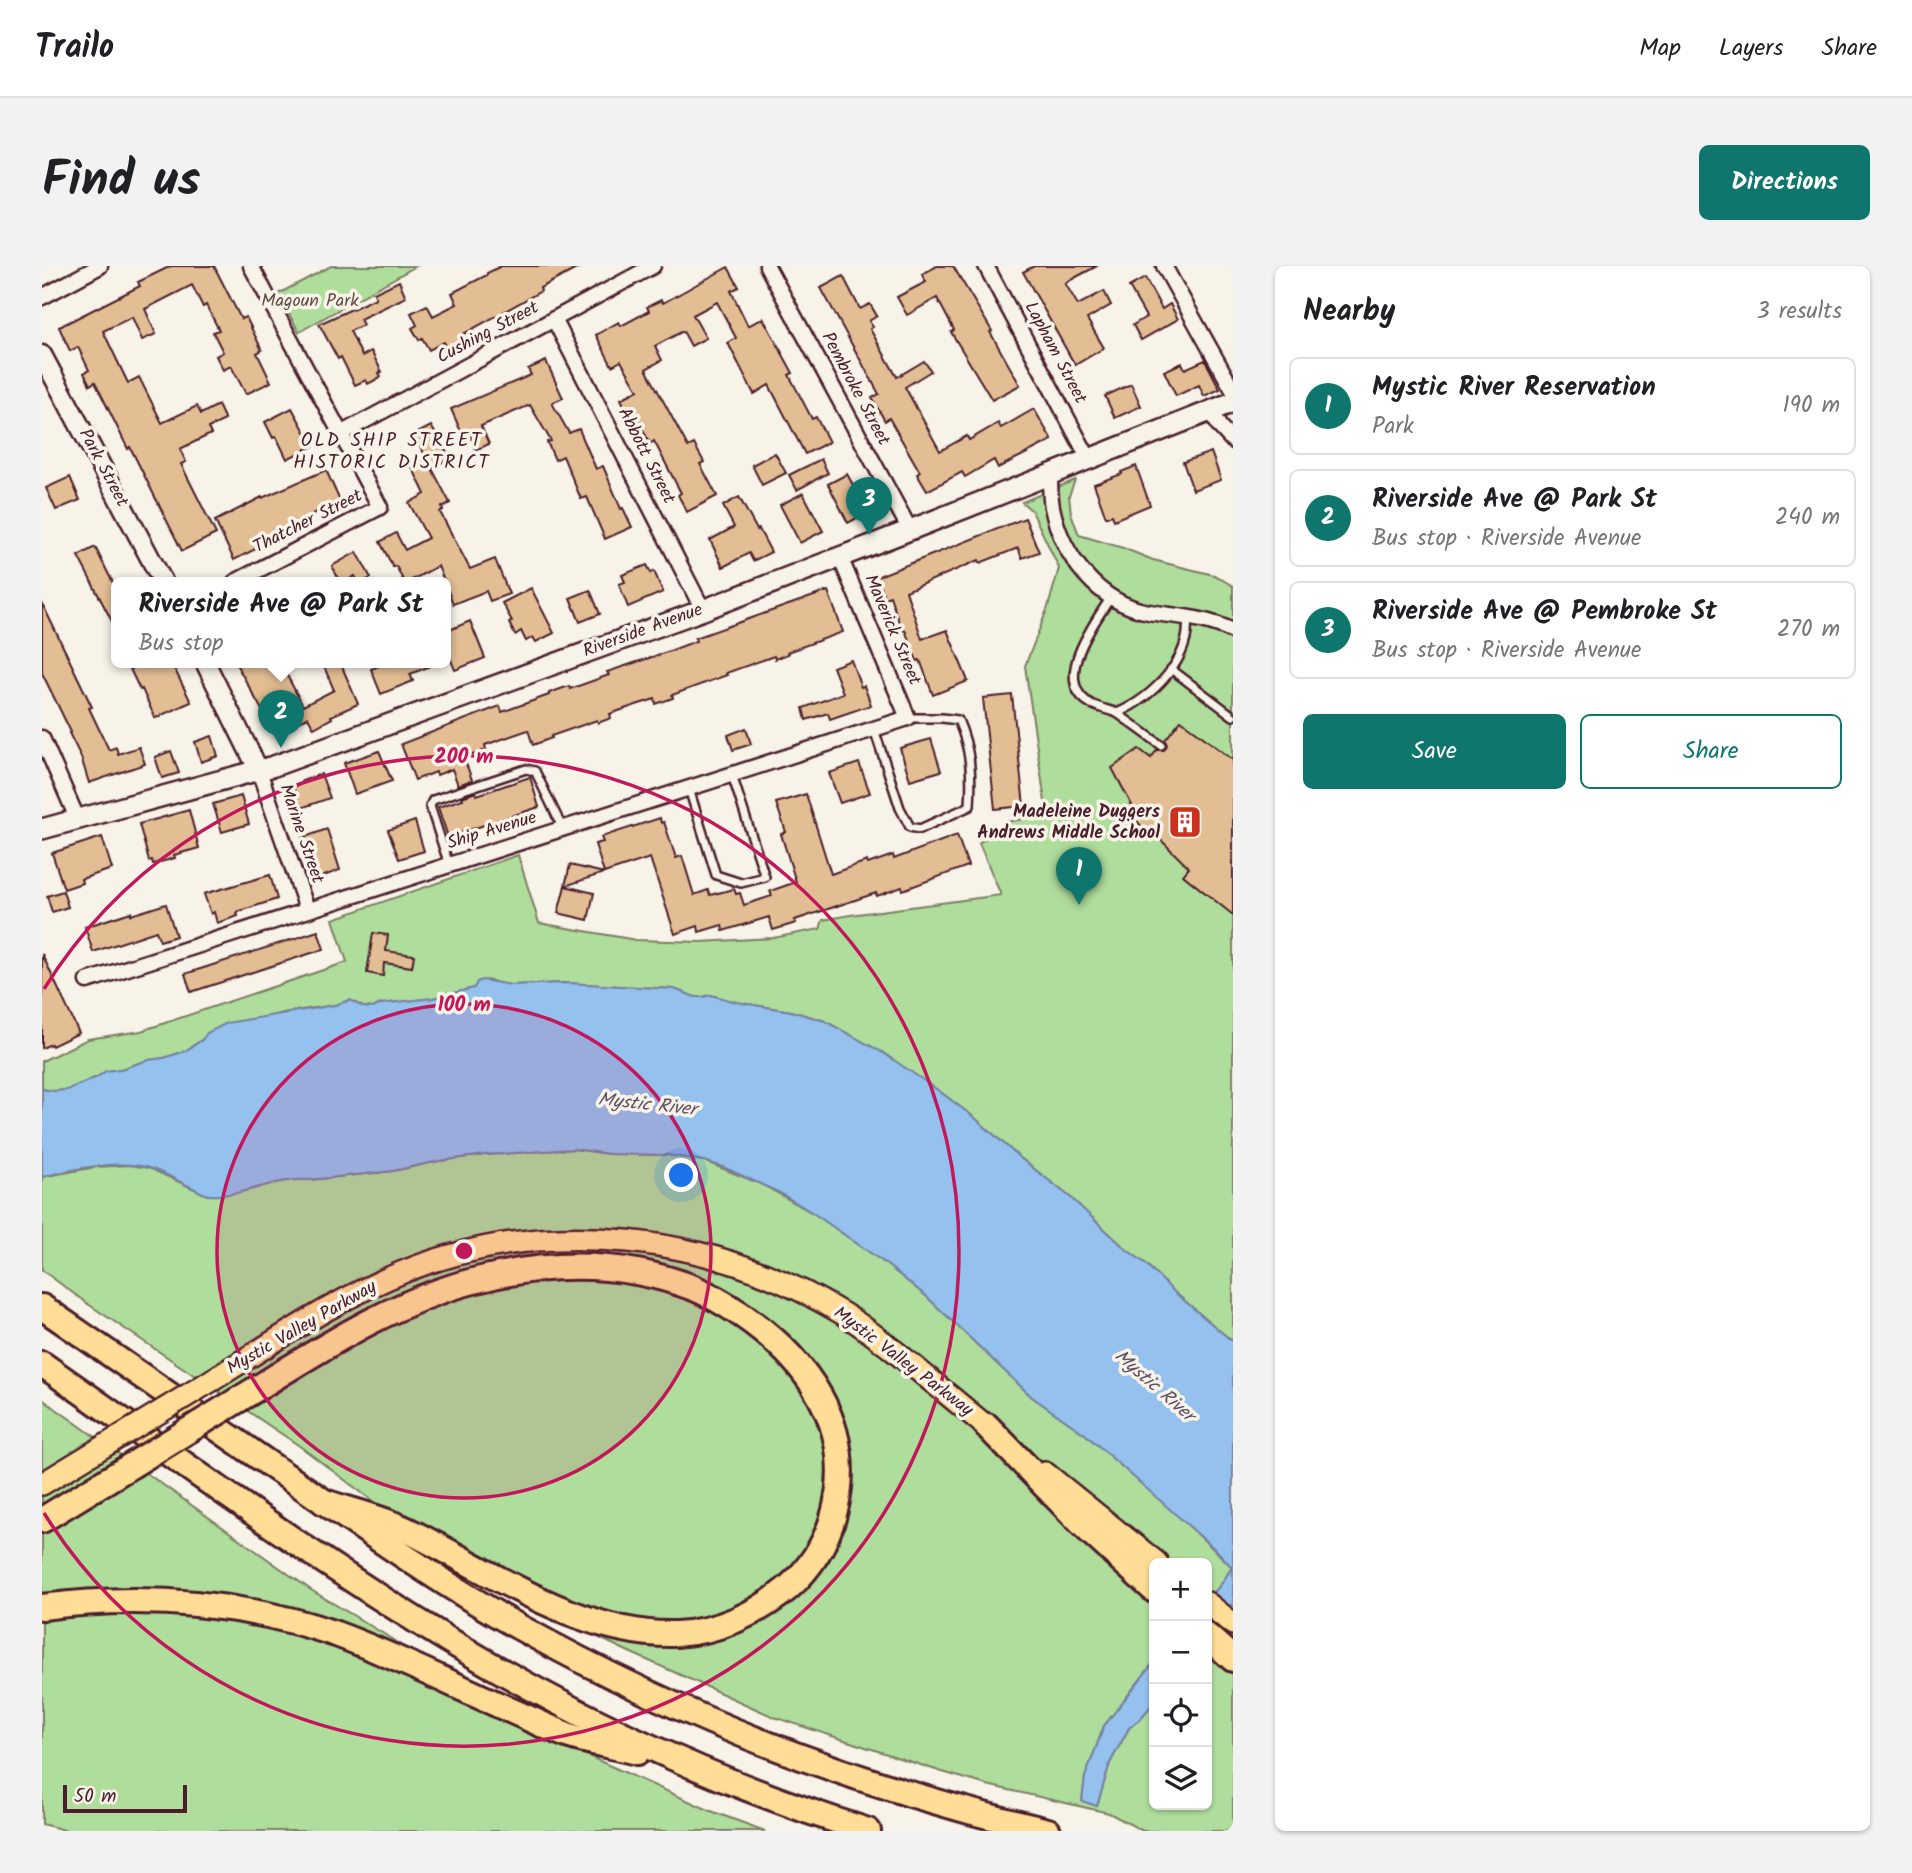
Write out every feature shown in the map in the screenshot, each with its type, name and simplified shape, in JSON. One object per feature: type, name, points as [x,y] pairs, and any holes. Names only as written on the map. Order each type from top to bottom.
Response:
[{"type":"highway","points":[[42,1520],[360,1326],[398,1307],[478,1280],[519,1271],[562,1266],[599,1266],[664,1278],[727,1305],[755,1325],[782,1347],[818,1392],[831,1419],[841,1472],[833,1519],[823,1544],[795,1582],[776,1598],[732,1622],[678,1634],[648,1633],[597,1623],[539,1598],[405,1529],[324,1502]]},
{"type":"highway","points":[[42,1307],[417,1565],[517,1626],[571,1655],[678,1707],[842,1773],[959,1809],[1048,1831]]},
{"type":"highway","points":[[42,1364],[302,1545],[453,1643],[558,1702],[691,1765],[868,1831]]},
{"type":"highway","points":[[987,1426],[1085,1527],[1149,1585]]},
{"type":"highway","points":[[42,1607],[105,1601],[181,1601],[277,1616],[337,1635],[399,1660],[570,1736],[691,1765]]},
{"type":"highway","points":[[1212,1641],[1233,1660]]},
{"type":"main road","name":"Riverside Avenue","points":[[42,829],[259,771],[703,610],[1233,401]]},
{"type":"main road","name":"Mystic Valley Parkway","points":[[42,1484],[354,1295],[409,1270],[452,1256],[543,1240],[638,1241],[703,1254],[751,1269],[841,1312],[867,1329],[1151,1558]]},
{"type":"main road","points":[[1212,1607],[1233,1624]]},
{"type":"street","points":[[42,297],[100,266]]},
{"type":"street","name":"Thatcher Street","points":[[245,577],[380,507],[251,266]]},
{"type":"street","name":"Cushing Street","points":[[342,433],[653,266]]},
{"type":"street","name":"Pembroke Street","points":[[767,266],[910,530]]},
{"type":"street","name":"Lapham Street","points":[[986,266],[1089,459]]},
{"type":"street","points":[[1164,266],[1233,390]]},
{"type":"street","name":"Abbott Street","points":[[554,319],[703,610]]},
{"type":"street","name":"Park Street","points":[[42,355],[160,577]]},
{"type":"street","points":[[1210,411],[1233,441]]},
{"type":"street","points":[[1050,474],[1052,507],[1061,535],[1083,572],[1111,597],[1129,607],[1207,620],[1233,631]]},
{"type":"street","name":"Maverick Street","points":[[841,557],[908,718]]},
{"type":"street","points":[[208,668],[259,771]]},
{"type":"street","name":"Ship Avenue","points":[[87,981],[908,718]]},
{"type":"street","points":[[42,738],[77,818]]},
{"type":"street","name":"Marine Street","points":[[259,771],[307,909]]},
{"type":"lane","points":[[1111,597],[1074,664],[1074,681],[1091,704],[1118,713],[1161,745]]},
{"type":"lane","points":[[1118,713],[1146,696],[1177,661],[1185,644],[1187,616]]},
{"type":"lane","points":[[1171,669],[1233,716]]},
{"type":"lane","points":[[874,729],[900,808],[910,827],[920,829],[970,806],[972,776],[964,735],[958,720],[908,718]]},
{"type":"lane","points":[[449,865],[430,806],[433,800],[526,768],[534,771],[563,829]]},
{"type":"lane","points":[[689,789],[716,875],[741,883],[765,877],[732,775]]},
{"type":"green space","name":"Magoun Park","points":[[331,266],[416,266],[299,332],[278,294]]},
{"type":"green space","points":[[1075,480],[1069,496],[1071,513],[1079,535],[1153,560],[1214,575],[1233,586],[1233,1342],[1070,1197],[939,1091],[882,1053],[825,1021],[791,1011],[711,995],[695,997],[674,989],[566,983],[511,985],[490,980],[477,982],[475,988],[433,998],[381,1004],[373,1008],[363,1007],[350,1000],[252,1020],[206,1037],[185,1051],[106,1071],[67,1090],[42,1089],[42,1061],[88,1039],[141,1031],[347,962],[333,919],[518,855],[539,923],[636,940],[700,942],[773,938],[820,929],[823,920],[1001,895],[979,843],[1006,822],[1047,815],[1025,666],[1048,607],[1059,568],[1032,511],[1022,502]]},
{"type":"green space","points":[[574,1149],[609,1154],[668,1155],[704,1161],[763,1185],[816,1215],[926,1296],[1032,1397],[1085,1434],[1183,1520],[1232,1567],[1212,1595],[1212,1558],[1149,1558],[1149,1668],[1104,1726],[1085,1777],[1082,1801],[1097,1806],[1110,1763],[1129,1728],[1149,1708],[1149,1810],[1212,1810],[1212,1632],[1233,1604],[1233,1831],[1143,1831],[1109,1813],[939,1771],[774,1717],[627,1651],[566,1622],[382,1508],[301,1447],[85,1302],[42,1270],[42,1177],[96,1167],[129,1165],[149,1168],[207,1195],[297,1179],[393,1171],[485,1155]]},
{"type":"green space","points":[[42,1399],[311,1590],[384,1634],[466,1689],[586,1755],[711,1811],[765,1831],[68,1831],[42,1824]]},
{"type":"water","name":"Mystic River","points":[[482,980],[511,985],[566,983],[674,989],[695,997],[711,995],[791,1011],[825,1021],[882,1052],[975,1118],[1145,1263],[1173,1291],[1233,1342],[1233,1604],[1212,1632],[1212,1595],[1232,1567],[1218,1552],[1085,1434],[1032,1397],[926,1296],[882,1261],[780,1193],[723,1167],[668,1155],[609,1154],[574,1149],[485,1155],[393,1171],[297,1180],[221,1195],[206,1194],[137,1165],[96,1166],[42,1177],[42,1089],[67,1090],[106,1071],[185,1051],[202,1040],[207,1033],[227,1023],[335,1005],[350,1000],[363,1007],[373,1008],[381,1004],[433,998],[474,988],[477,982]]},
{"type":"water","points":[[1149,1668],[1149,1708],[1129,1728],[1110,1763],[1097,1806],[1082,1801],[1085,1777],[1104,1726]]},
{"type":"building","points":[[171,266],[214,266],[241,319],[246,317],[262,350],[257,353],[271,382],[246,394],[231,366],[223,370],[216,356],[223,352],[213,332],[219,330],[192,285],[145,309],[156,334],[142,340],[132,317],[103,331],[128,383],[139,377],[162,423],[197,406],[201,414],[218,405],[225,420],[208,428],[211,434],[180,449],[186,462],[181,464],[216,534],[182,551],[95,382],[90,385],[84,373],[89,370],[78,347],[70,351],[59,327],[140,286],[138,282]]},
{"type":"building","points":[[501,266],[582,266],[460,336],[462,340],[447,348],[444,342],[429,350],[412,328],[417,325],[411,313],[427,305],[433,316],[457,304],[452,293]]},
{"type":"building","points":[[937,266],[953,266],[1020,385],[992,400],[951,332],[954,330],[937,298],[907,315],[897,297],[926,282],[922,274]]},
{"type":"building","points":[[1034,266],[1097,266],[1065,283],[1078,305],[1104,291],[1111,305],[1087,319],[1104,348],[1075,365],[1023,272]]},
{"type":"building","points":[[728,267],[739,287],[731,291],[748,326],[763,318],[793,373],[789,375],[812,419],[816,417],[829,442],[805,454],[769,385],[754,394],[728,343],[736,338],[717,302],[693,315],[706,338],[691,346],[683,331],[655,346],[662,360],[646,369],[688,447],[694,444],[704,462],[700,464],[717,496],[687,512],[678,495],[681,493],[654,441],[650,444],[636,416],[631,419],[621,399],[638,390],[621,361],[612,366],[596,335],[619,322],[621,326],[649,311],[647,307],[661,300],[663,303]]},
{"type":"building","points":[[843,276],[860,309],[870,304],[877,316],[869,321],[873,327],[870,329],[897,377],[924,361],[931,371],[905,387],[940,451],[967,436],[969,440],[998,423],[1001,428],[1034,409],[1052,440],[998,468],[994,460],[965,477],[962,472],[927,491],[917,474],[920,472],[889,418],[885,421],[872,398],[879,394],[821,288]]},
{"type":"building","points":[[1145,278],[1162,309],[1170,304],[1178,319],[1141,340],[1133,325],[1146,317],[1129,287]]},
{"type":"building","points":[[399,281],[406,297],[360,319],[363,325],[350,331],[362,356],[371,351],[382,372],[379,373],[381,377],[368,384],[366,380],[355,385],[341,357],[338,359],[319,324],[376,298],[374,293]]},
{"type":"building","points":[[1205,360],[1220,389],[1204,396],[1199,385],[1176,396],[1164,371],[1182,363],[1185,369]]},
{"type":"building","points":[[546,361],[563,398],[552,403],[569,433],[579,429],[596,469],[603,466],[621,509],[623,508],[632,527],[605,539],[587,497],[581,499],[563,456],[555,460],[547,442],[551,441],[530,405],[481,426],[489,444],[476,450],[468,431],[462,434],[451,409],[531,375],[528,369]]},
{"type":"building","points":[[1131,384],[1141,406],[1115,418],[1105,396]]},
{"type":"building","points":[[292,408],[313,446],[287,459],[276,436],[273,438],[265,422]]},
{"type":"building","points":[[431,426],[450,458],[432,468],[414,435]]},
{"type":"building","points":[[1211,452],[1221,480],[1193,490],[1183,462]]},
{"type":"building","points":[[775,453],[786,473],[762,485],[752,465]]},
{"type":"building","points":[[427,459],[450,503],[442,507],[440,512],[470,569],[495,559],[509,594],[490,601],[486,591],[453,604],[451,577],[442,577],[438,566],[417,577],[402,577],[396,566],[393,567],[380,542],[396,533],[405,550],[428,538],[409,503],[425,494],[412,467]]},
{"type":"building","points":[[821,459],[828,473],[797,490],[789,475]]},
{"type":"building","points":[[1136,466],[1150,505],[1114,520],[1112,515],[1106,517],[1094,484]]},
{"type":"building","points":[[326,470],[340,501],[279,532],[281,536],[234,560],[215,521],[262,497]]},
{"type":"building","points":[[847,474],[868,512],[848,523],[828,484]]},
{"type":"building","points":[[70,477],[80,500],[56,510],[46,488]]},
{"type":"building","points":[[803,493],[823,531],[800,543],[780,505]]},
{"type":"building","points":[[739,497],[771,552],[753,561],[749,553],[723,567],[710,540],[734,527],[723,506]]},
{"type":"building","points":[[1025,518],[1039,552],[1022,558],[1018,548],[980,563],[979,560],[906,591],[922,639],[947,630],[968,681],[933,695],[920,660],[917,661],[905,630],[902,631],[890,596],[885,598],[876,577]]},
{"type":"building","points":[[95,547],[111,579],[111,619],[78,556]]},
{"type":"building","points":[[357,552],[370,577],[338,577],[332,566]]},
{"type":"building","points":[[647,565],[651,573],[654,571],[663,592],[628,607],[619,584],[625,582],[622,575]]},
{"type":"building","points":[[531,588],[554,633],[536,642],[533,637],[526,641],[521,631],[515,635],[509,623],[512,621],[502,603]]},
{"type":"building","points":[[590,590],[600,614],[580,622],[570,598]]},
{"type":"building","points":[[828,591],[843,632],[775,659],[774,656],[726,673],[727,675],[672,695],[673,698],[656,704],[655,699],[636,705],[610,714],[611,718],[598,723],[597,720],[533,745],[528,730],[485,745],[486,750],[464,758],[472,780],[458,785],[452,769],[415,780],[401,744],[500,706],[502,712],[569,686],[570,689],[609,675],[607,672],[696,641],[695,638]]},
{"type":"building","points":[[42,603],[92,707],[89,708],[109,750],[116,747],[118,754],[139,747],[145,764],[89,783],[81,757],[69,733],[71,732],[42,673]]},
{"type":"building","points":[[470,621],[485,658],[455,670],[451,660],[451,629]]},
{"type":"building","points":[[851,660],[871,705],[830,719],[828,713],[806,720],[803,708],[843,693],[833,667]]},
{"type":"building","points":[[174,668],[191,702],[155,718],[130,669]]},
{"type":"building","points":[[238,668],[283,668],[303,706],[334,690],[325,668],[343,668],[358,704],[331,716],[332,718],[314,728],[308,717],[276,735]]},
{"type":"building","points":[[425,668],[410,674],[413,681],[381,694],[371,669]]},
{"type":"building","points":[[1012,695],[1024,806],[995,809],[983,698]]},
{"type":"building","name":"Madeleine Duggers Andrews Middle School","points":[[1181,720],[1233,760],[1233,915],[1183,875],[1189,868],[1150,829],[1146,832],[1131,814],[1135,811],[1112,768],[1139,749],[1151,758],[1157,750],[1164,750],[1167,745],[1165,740]]},
{"type":"building","points":[[746,728],[751,744],[733,750],[728,735]]},
{"type":"building","points":[[212,736],[218,756],[201,762],[195,742]]},
{"type":"building","points":[[931,739],[941,771],[910,780],[900,748]]},
{"type":"building","points":[[171,751],[179,773],[162,778],[155,757]]},
{"type":"building","points":[[379,751],[392,781],[355,794],[344,763]]},
{"type":"building","points":[[859,763],[870,793],[840,803],[829,773]]},
{"type":"building","points":[[321,774],[330,798],[301,808],[293,787]]},
{"type":"building","points":[[530,777],[539,807],[448,837],[438,807],[476,792],[477,795]]},
{"type":"building","points":[[806,794],[831,874],[867,861],[868,864],[893,855],[894,859],[957,835],[968,866],[903,890],[902,887],[877,896],[876,893],[773,930],[769,917],[723,931],[722,925],[699,932],[698,926],[675,934],[650,858],[604,873],[595,844],[603,842],[601,837],[660,818],[661,823],[664,822],[676,858],[682,856],[694,895],[708,890],[710,895],[734,889],[736,894],[740,893],[744,905],[772,896],[770,891],[796,882],[781,834],[786,832],[776,803]]},
{"type":"building","points":[[241,796],[249,824],[222,832],[213,804]]},
{"type":"building","points":[[189,810],[199,848],[153,864],[152,860],[149,861],[139,824]]},
{"type":"building","points":[[415,821],[424,851],[399,859],[388,830]]},
{"type":"building","points":[[327,829],[340,870],[316,879],[302,838]]},
{"type":"building","points":[[102,837],[112,869],[81,879],[82,883],[64,889],[52,853]]},
{"type":"building","points":[[570,865],[604,873],[565,886]]},
{"type":"building","points":[[270,875],[277,899],[237,912],[238,916],[217,923],[204,894]]},
{"type":"building","points":[[565,886],[594,893],[588,920],[558,913]]},
{"type":"building","points":[[63,891],[68,907],[52,912],[47,896]]},
{"type":"building","points":[[166,904],[176,936],[160,941],[156,931],[93,952],[85,927]]},
{"type":"building","points":[[318,931],[324,949],[191,992],[185,974]]},
{"type":"building","points":[[373,933],[388,935],[386,951],[414,955],[412,967],[384,963],[383,976],[367,973]]},
{"type":"building","points":[[42,954],[79,1033],[42,1048]]},
{"type":"place","name":"Riverside Ave @ Pembroke St","points":[[869,535]]},
{"type":"place","name":"Riverside Ave @ Park St","points":[[281,748]]},
{"type":"place","name":"Madeleine Duggers Andrews Middle School","points":[[1185,822]]},
{"type":"place","name":"Mystic River Reservation","points":[[1079,905]]},
{"type":"district","name":"OLD SHIP STREET HISTORIC DISTRICT","points":[[392,452]]}]
